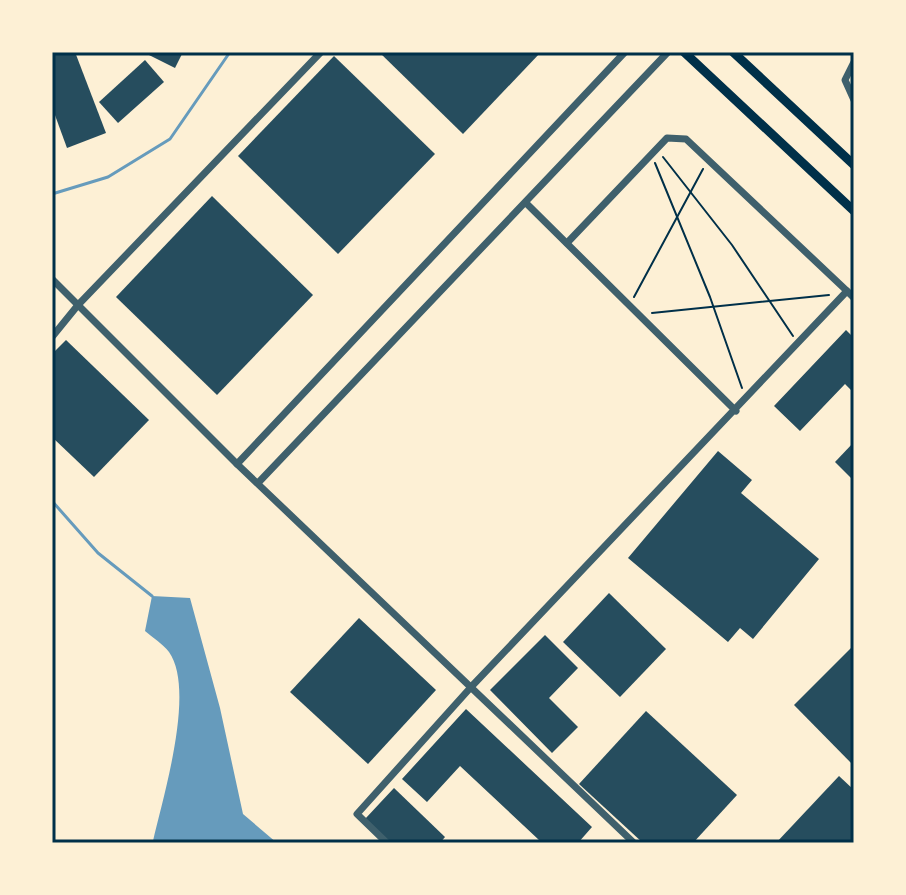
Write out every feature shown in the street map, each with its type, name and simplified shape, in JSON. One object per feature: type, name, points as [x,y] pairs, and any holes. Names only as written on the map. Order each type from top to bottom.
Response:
[{"type":"main road","points":[[684,52],[854,211]]},
{"type":"main road","points":[[733,52],[854,165]]},
{"type":"street","points":[[52,337],[78,305],[321,52]]},
{"type":"street","points":[[237,464],[625,52]]},
{"type":"street","points":[[258,483],[668,52]]},
{"type":"street","points":[[854,62],[845,80],[854,100]]},
{"type":"street","points":[[567,243],[667,138],[686,139],[845,293],[854,298]]},
{"type":"street","points":[[526,203],[736,411]]},
{"type":"street","points":[[52,279],[237,464],[634,843]]},
{"type":"street","points":[[387,843],[357,814],[472,686],[845,293]]},
{"type":"path","points":[[654,152],[690,191],[732,245],[798,344]]},
{"type":"path","points":[[654,152],[714,306],[745,401]]},
{"type":"path","points":[[630,305],[708,160]]},
{"type":"path","points":[[639,315],[845,293]]},
{"type":"water","points":[[152,596],[190,598],[220,708],[243,814],[277,843],[150,843],[170,772],[179,691],[176,669],[169,652],[145,631]]},
{"type":"building","points":[[75,52],[106,133],[67,148],[52,107],[52,55]]},
{"type":"building","points":[[143,52],[183,52],[175,68]]},
{"type":"building","points":[[379,52],[541,52],[463,134]]},
{"type":"building","points":[[334,56],[435,154],[338,254],[238,156]]},
{"type":"building","points":[[145,60],[164,82],[118,123],[99,102]]},
{"type":"building","points":[[212,196],[313,295],[217,395],[116,297]]},
{"type":"building","points":[[846,330],[854,338],[854,393],[845,384],[800,431],[774,406]]},
{"type":"building","points":[[66,340],[149,420],[94,477],[52,437],[52,354]]},
{"type":"building","points":[[854,442],[854,481],[835,462]]},
{"type":"building","points":[[718,451],[752,480],[741,493],[819,559],[753,639],[740,628],[728,642],[628,558]]},
{"type":"building","points":[[609,593],[666,649],[620,697],[563,642]]},
{"type":"building","points":[[359,618],[436,690],[368,764],[290,692]]},
{"type":"building","points":[[545,635],[578,668],[549,698],[578,727],[552,753],[490,690]]},
{"type":"building","points":[[854,645],[854,766],[794,705]]},
{"type":"building","points":[[466,709],[592,827],[578,843],[537,843],[539,840],[460,766],[427,802],[402,779]]},
{"type":"building","points":[[646,711],[737,795],[693,843],[643,843],[579,784]]},
{"type":"building","points":[[839,776],[854,790],[852,843],[776,843]]},
{"type":"building","points":[[394,788],[445,837],[440,843],[391,843],[365,819]]},
{"type":"waterway","points":[[52,194],[108,177],[170,139],[230,52]]},
{"type":"waterway","points":[[52,501],[98,553],[152,596]]}]
